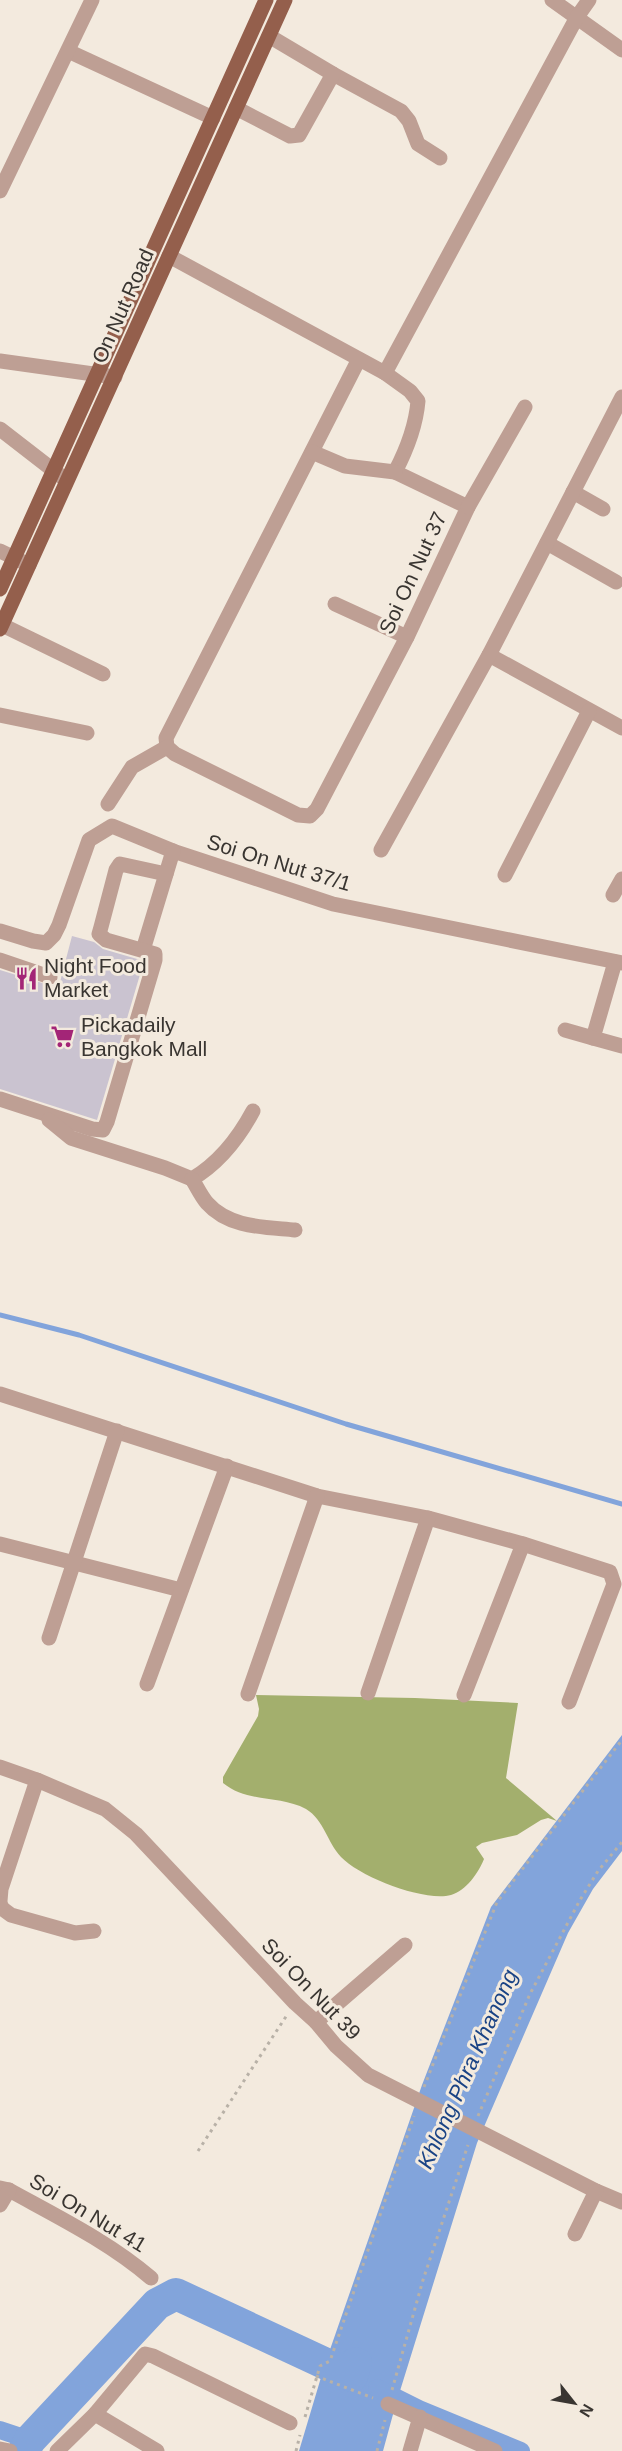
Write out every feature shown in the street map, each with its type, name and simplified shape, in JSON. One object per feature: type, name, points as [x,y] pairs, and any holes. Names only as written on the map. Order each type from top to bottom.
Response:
[{"type":"main road","name":"On Nut Road","points":[[0,589],[266,0]]},
{"type":"main road","name":"On Nut Road","points":[[1,627],[285,0]]},
{"type":"street","points":[[0,191],[92,0]]},
{"type":"street","points":[[552,0],[622,50]]},
{"type":"street","points":[[385,373],[577,17],[589,0]]},
{"type":"street","points":[[269,36],[401,111],[409,121],[413,137],[418,144],[440,158]]},
{"type":"street","points":[[68,51],[213,118]]},
{"type":"street","points":[[236,108],[290,136],[299,135],[333,74]]},
{"type":"street","points":[[169,256],[385,373],[410,391],[418,401],[405,453],[395,472]]},
{"type":"street","points":[[108,804],[132,767],[167,747],[166,738],[359,359]]},
{"type":"street","points":[[0,361],[115,377]]},
{"type":"street","points":[[381,850],[489,655],[622,397]]},
{"type":"street","points":[[468,507],[525,407]]},
{"type":"street","points":[[0,429],[67,482]]},
{"type":"street","name":"Soi On Nut 37","points":[[167,747],[175,754],[298,815],[310,816],[317,809],[407,637],[468,507],[395,472],[345,466],[312,452]]},
{"type":"street","points":[[573,492],[603,510]]},
{"type":"street","points":[[547,543],[616,582]]},
{"type":"street","points":[[0,551],[29,565]]},
{"type":"street","points":[[335,604],[407,637]]},
{"type":"street","points":[[1,627],[103,674]]},
{"type":"street","points":[[489,655],[622,728]]},
{"type":"street","points":[[505,875],[589,711]]},
{"type":"street","points":[[0,715],[87,733]]},
{"type":"street","name":"Soi On Nut 37/1","points":[[0,931],[46,943],[54,935],[59,925],[89,840],[112,826],[173,851],[333,904],[618,962]]},
{"type":"street","points":[[142,950],[173,851]]},
{"type":"street","points":[[0,1101],[92,1129],[103,1130],[155,954],[106,940],[99,934],[116,870],[120,864],[166,874]]},
{"type":"street","points":[[613,895],[622,879]]},
{"type":"street","points":[[0,960],[50,977]]},
{"type":"street","points":[[593,1038],[618,962]]},
{"type":"street","points":[[565,1030],[622,1046]]},
{"type":"street","points":[[0,1101],[54,1123],[71,1138],[192,1179],[208,1203],[232,1220],[249,1226],[295,1230]]},
{"type":"street","points":[[192,1179],[212,1166],[241,1133],[253,1111]]},
{"type":"street","points":[[1,1397],[117,1431],[317,1496],[428,1518],[523,1544],[610,1572],[614,1578],[614,1584],[569,1702]]},
{"type":"street","points":[[49,1638],[72,1562],[117,1431]]},
{"type":"street","points":[[147,1684],[227,1466]]},
{"type":"street","points":[[248,1694],[317,1496]]},
{"type":"street","points":[[368,1693],[428,1518]]},
{"type":"street","points":[[0,1544],[181,1590]]},
{"type":"street","points":[[464,1695],[523,1544]]},
{"type":"street","name":"Soi On Nut 39","points":[[0,1767],[105,1809],[136,1834],[295,2003],[316,2022],[336,2046],[368,2075],[622,2202]]},
{"type":"street","points":[[37,1780],[1,1889],[0,1902],[3,1909],[11,1915],[75,1933],[94,1931]]},
{"type":"street","points":[[316,2022],[405,1946]]},
{"type":"street","points":[[0,2205],[5,2189]]},
{"type":"street","name":"Soi On Nut 41","points":[[5,2189],[116,2250],[151,2278]]},
{"type":"street","points":[[575,2234],[596,2191]]},
{"type":"street","points":[[57,2451],[95,2414],[145,2354],[299,2424]]},
{"type":"street","points":[[387,2403],[495,2451]]},
{"type":"street","points":[[95,2414],[157,2451]]},
{"type":"street","points":[[410,2451],[420,2418]]},
{"type":"path","points":[[422,2090],[497,1902],[622,1740]]},
{"type":"path","points":[[476,2123],[536,1983],[580,1900],[598,1871],[622,1842]]},
{"type":"path","points":[[198,2151],[295,2003]]},
{"type":"path","points":[[296,2451],[299,2424],[318,2377],[320,2366],[330,2361],[415,2113]]},
{"type":"path","points":[[377,2451],[387,2403],[423,2280],[469,2142]]},
{"type":"path","points":[[318,2377],[387,2403]]},
{"type":"green space","points":[[256,1695],[415,1698],[518,1703],[506,1778],[557,1821],[548,1818],[541,1820],[517,1835],[482,1843],[476,1847],[484,1859],[482,1864],[462,1890],[451,1895],[425,1895],[377,1880],[350,1865],[341,1857],[317,1819],[306,1809],[285,1802],[242,1794],[223,1783],[223,1777],[258,1716]]},
{"type":"water","name":"Khlong Phra Khanong","points":[[622,1735],[622,1851],[593,1889],[568,1933],[477,2143],[383,2451],[299,2451],[325,2364],[422,2085],[491,1907]]},
{"type":"building","name":"Pickadaily Bangkok Mall","points":[[72,936],[94,942],[103,949],[144,961],[97,1120],[0,1089],[0,970],[52,986],[60,982]]},
{"type":"waterway","points":[[0,1315],[79,1335],[346,1424],[622,1504]]},
{"type":"waterway","points":[[24,2451],[30,2440],[157,2304],[176,2294],[352,2376],[356,2363]]},
{"type":"waterway","points":[[377,2388],[419,2409],[521,2451]]},
{"type":"waterway","points":[[0,2430],[30,2440]]},
{"type":"place","name":"Night Food Market","points":[[26,978]]},
{"type":"place","name":"Pickadaily Bangkok Mall","points":[[63,1037]]}]
